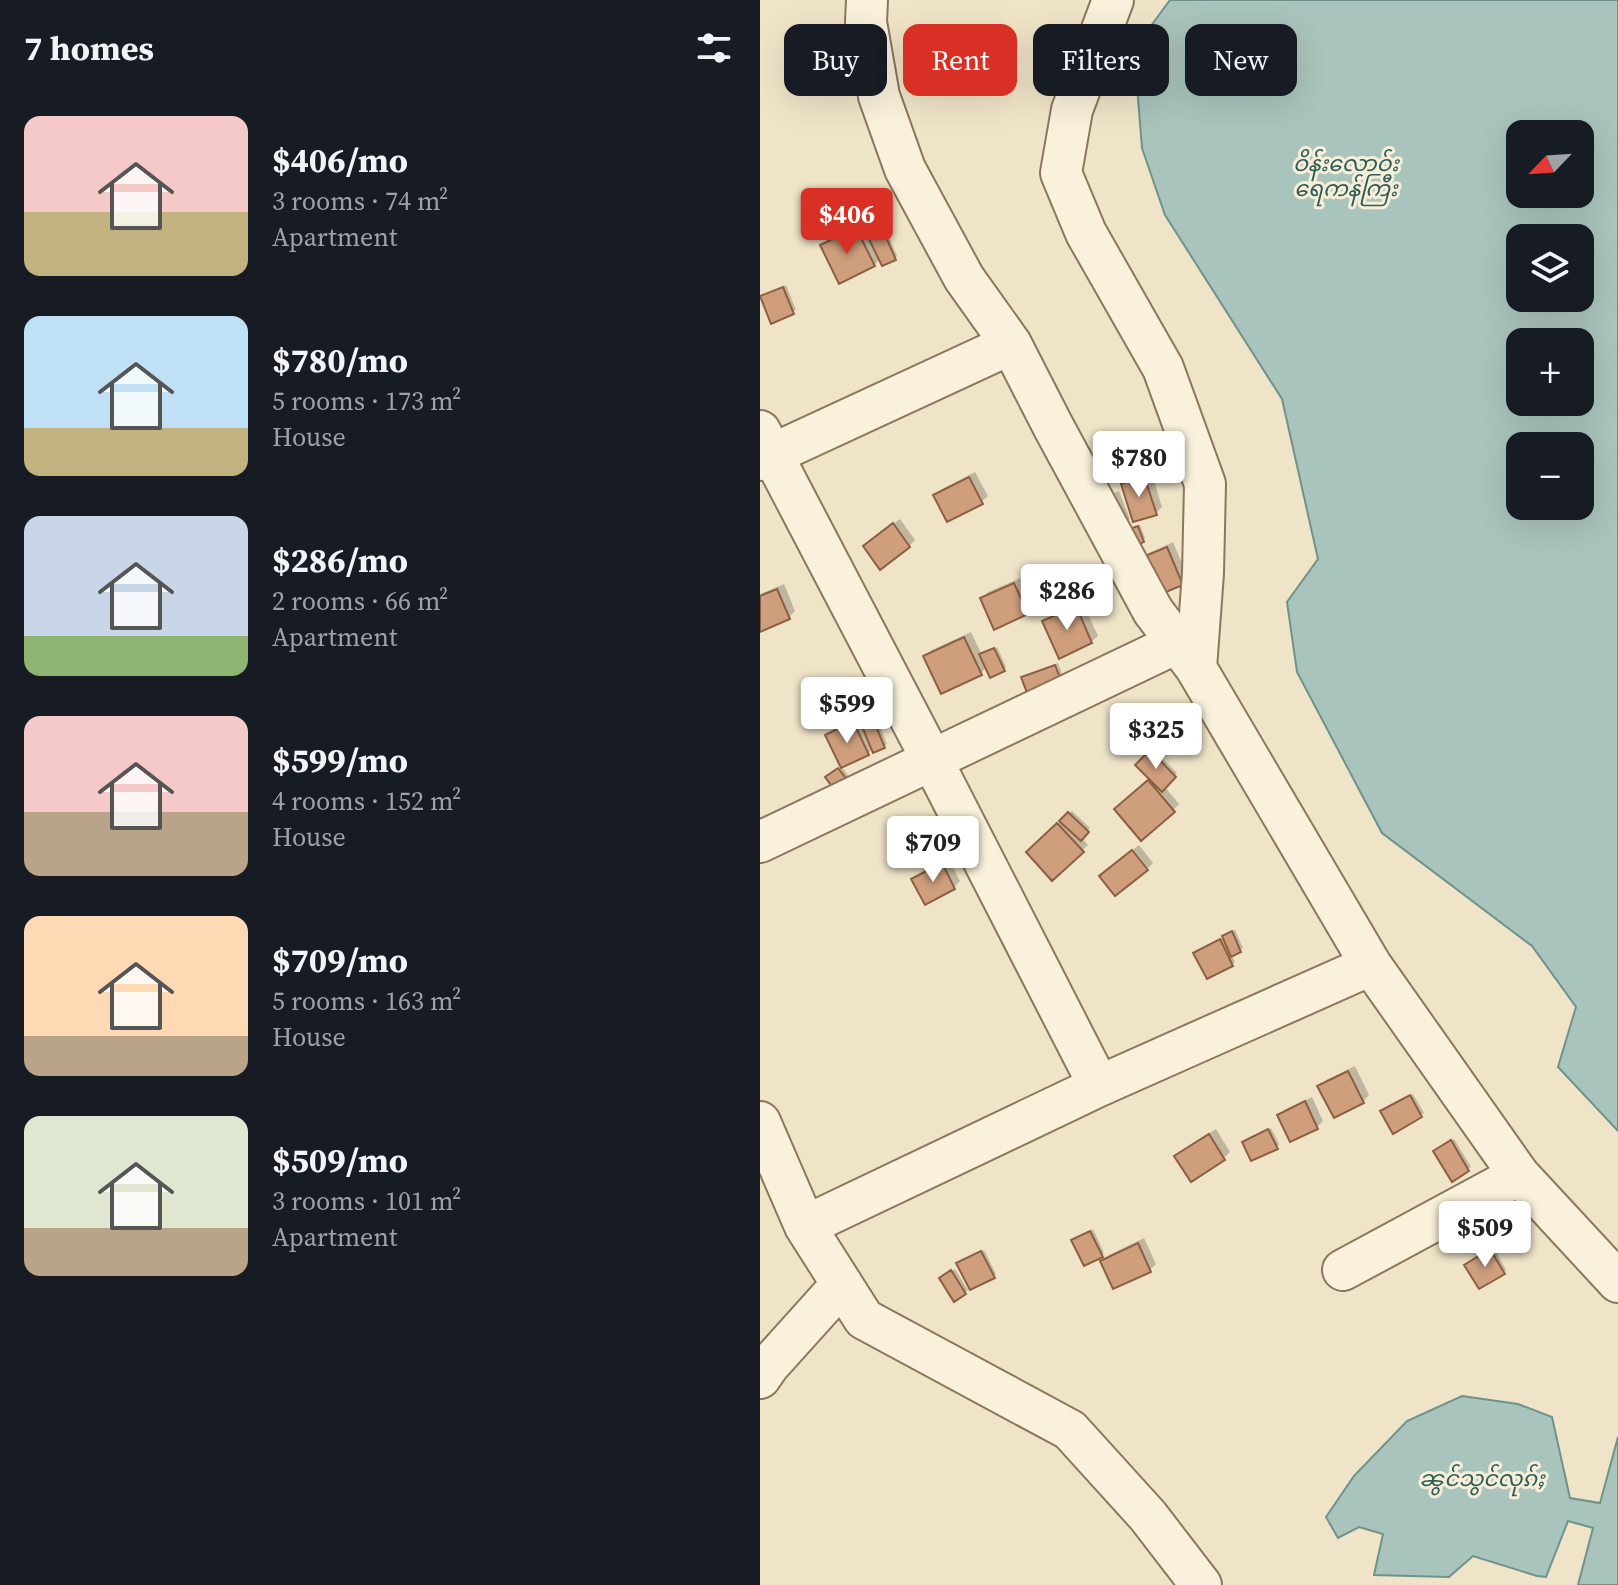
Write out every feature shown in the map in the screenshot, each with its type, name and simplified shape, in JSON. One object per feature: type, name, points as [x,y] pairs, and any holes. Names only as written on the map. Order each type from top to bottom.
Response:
[{"type":"street","points":[[867,0],[866,22],[879,96],[905,169],[964,278],[1011,344],[1153,611],[1186,655],[1371,965],[1519,1175],[1618,1282]]},
{"type":"street","points":[[1113,0],[1072,110],[1061,173],[1086,233],[1163,368],[1205,484],[1203,573],[1186,655]]},
{"type":"street","points":[[1011,344],[764,448],[932,760],[1099,1086]]},
{"type":"street","points":[[760,842],[932,760],[1186,655]]},
{"type":"street","points":[[805,1226],[1099,1086],[1371,965]]},
{"type":"street","points":[[760,1122],[805,1226],[864,1319],[1070,1430],[1148,1516],[1201,1585]]},
{"type":"street","points":[[1343,1270],[1519,1175]]},
{"type":"street","points":[[760,1378],[842,1284]]},
{"type":"water","name":"ဝိန်းလောဝ်း ရေကန်ကြီး","points":[[1170,0],[1618,0],[1618,1131],[1558,1067],[1576,1007],[1532,946],[1382,833],[1297,672],[1287,602],[1318,559],[1282,399],[1165,215],[1142,148],[1138,96],[1169,96],[1169,24],[1152,24]]},
{"type":"water","name":"ၼွင်သွင်လုၵ်ႈ","points":[[1462,1396],[1518,1404],[1552,1417],[1570,1498],[1600,1503],[1618,1437],[1618,1585],[1578,1585],[1593,1528],[1568,1521],[1546,1577],[1473,1556],[1449,1577],[1374,1575],[1383,1534],[1359,1527],[1338,1538],[1326,1517],[1354,1476],[1407,1421]]},
{"type":"building","points":[[856,228],[875,266],[839,284],[820,245]]},
{"type":"building","points":[[882,228],[896,260],[882,266],[867,235]]},
{"type":"building","points":[[783,287],[794,314],[771,324],[760,296]]},
{"type":"building","points":[[1136,450],[1144,466],[1126,476],[1118,460]]},
{"type":"building","points":[[1144,476],[1157,515],[1133,522],[1121,484]]},
{"type":"building","points":[[969,477],[983,504],[947,522],[933,495]]},
{"type":"building","points":[[893,523],[910,547],[880,570],[863,546]]},
{"type":"building","points":[[1138,526],[1144,542],[1124,550],[1118,533]]},
{"type":"building","points":[[1167,547],[1183,585],[1156,596],[1140,558]]},
{"type":"building","points":[[1014,583],[1028,614],[994,630],[980,598]]},
{"type":"building","points":[[777,589],[790,619],[760,632],[760,596]]},
{"type":"building","points":[[1076,606],[1092,643],[1059,659],[1042,621]]},
{"type":"building","points":[[964,637],[982,675],[941,694],[923,656]]},
{"type":"building","points":[[994,648],[1005,671],[990,678],[979,654]]},
{"type":"building","points":[[1055,665],[1063,686],[1029,698],[1021,677]]},
{"type":"building","points":[[871,714],[885,748],[873,753],[859,719]]},
{"type":"building","points":[[853,721],[869,755],[841,768],[825,735]]},
{"type":"building","points":[[1150,750],[1176,777],[1162,792],[1135,765]]},
{"type":"building","points":[[838,768],[854,789],[841,799],[825,777]]},
{"type":"building","points":[[1148,780],[1175,812],[1141,841],[1114,809]]},
{"type":"building","points":[[1068,812],[1089,832],[1081,841],[1059,821]]},
{"type":"building","points":[[1057,823],[1084,852],[1052,881],[1026,852]]},
{"type":"building","points":[[1132,850],[1148,870],[1115,896],[1099,876]]},
{"type":"building","points":[[942,863],[955,889],[925,905],[911,879]]},
{"type":"building","points":[[1232,931],[1241,952],[1231,957],[1222,936]]},
{"type":"building","points":[[1220,939],[1233,966],[1207,979],[1193,953]]},
{"type":"building","points":[[1348,1071],[1364,1103],[1334,1118],[1317,1086]]},
{"type":"building","points":[[1410,1095],[1422,1117],[1393,1134],[1380,1111]]},
{"type":"building","points":[[1305,1101],[1318,1129],[1290,1142],[1277,1115]]},
{"type":"building","points":[[1268,1129],[1278,1149],[1251,1161],[1242,1142]]},
{"type":"building","points":[[1209,1134],[1225,1160],[1191,1182],[1174,1156]]},
{"type":"building","points":[[1451,1140],[1469,1171],[1452,1182],[1433,1151]]},
{"type":"building","points":[[1090,1231],[1103,1257],[1084,1266],[1071,1240]]},
{"type":"building","points":[[1138,1243],[1151,1272],[1113,1289],[1100,1261]]},
{"type":"building","points":[[1490,1249],[1505,1274],[1479,1289],[1464,1265]]},
{"type":"building","points":[[981,1251],[995,1278],[970,1290],[956,1263]]},
{"type":"building","points":[[951,1270],[966,1294],[954,1302],[939,1278]]}]
